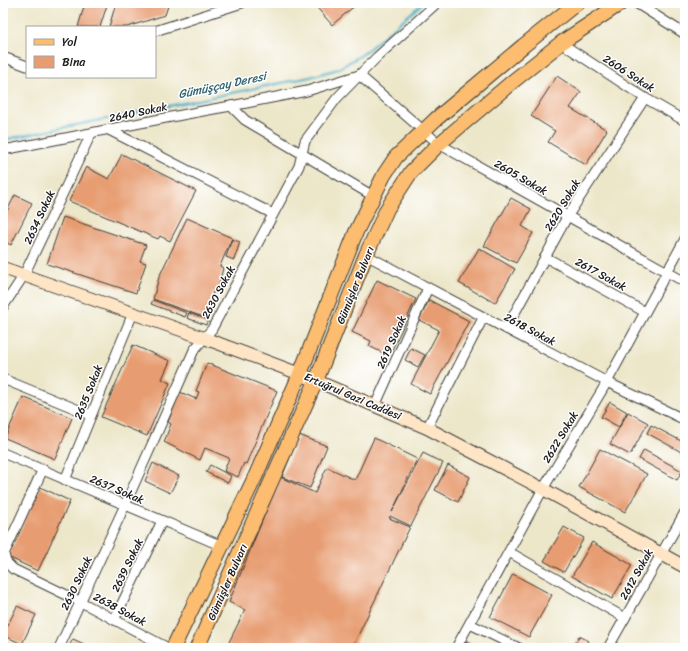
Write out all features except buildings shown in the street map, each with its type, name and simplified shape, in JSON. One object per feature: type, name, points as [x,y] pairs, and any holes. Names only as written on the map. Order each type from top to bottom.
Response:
[{"type":"main road","name":"Gümüşler Bulvarı","points":[[173,648],[256,474],[300,374],[350,246],[384,175],[396,157],[423,131],[522,46],[577,3]]},
{"type":"main road","name":"Gümüşler Bulvarı","points":[[197,648],[316,381],[366,255],[387,209],[407,178],[439,144],[512,82],[561,43],[621,3]]},
{"type":"main road","name":"Ertuğrul Gazi Caddesi","points":[[3,268],[204,338],[300,374],[427,428],[543,489],[685,567]]},
{"type":"street","points":[[156,31],[242,3]]},
{"type":"street","name":"2630 Sokak","points":[[59,648],[194,350],[212,329],[299,166],[305,141],[337,98],[359,75],[437,3]]},
{"type":"street","points":[[636,3],[685,34]]},
{"type":"street","name":"2606 Sokak","points":[[561,43],[645,98],[685,121]]},
{"type":"street","points":[[3,57],[26,66]]},
{"type":"street","name":"2640 Sokak","points":[[3,150],[307,91],[359,75]]},
{"type":"street","name":"2605 Sokak","points":[[359,75],[439,144],[685,282]]},
{"type":"street","name":"2620 Sokak","points":[[506,329],[567,217],[645,98]]},
{"type":"street","points":[[231,106],[245,120],[373,196]]},
{"type":"street","points":[[109,130],[273,214]]},
{"type":"street","name":"2634 Sokak","points":[[3,307],[24,275],[91,134]]},
{"type":"street","name":"2622 Sokak","points":[[456,648],[543,489],[607,382],[685,239]]},
{"type":"street","name":"2618 Sokak","points":[[366,255],[483,318],[607,382],[685,420]]},
{"type":"street","name":"2617 Sokak","points":[[545,257],[645,312]]},
{"type":"street","name":"2619 Sokak","points":[[375,406],[428,288]]},
{"type":"street","name":"2635 Sokak","points":[[65,480],[133,313]]},
{"type":"street","points":[[427,428],[483,318]]},
{"type":"street","points":[[3,379],[92,415]]},
{"type":"street","name":"2637 Sokak","points":[[3,453],[222,546]]},
{"type":"street","name":"2638 Sokak","points":[[43,469],[4,554],[6,562],[13,569],[81,602],[168,648]]},
{"type":"street","name":"2612 Sokak","points":[[608,648],[685,512]]},
{"type":"street","name":"2639 Sokak","points":[[114,620],[162,521]]},
{"type":"street","points":[[509,552],[625,618]]},
{"type":"street","points":[[470,624],[519,648]]},
{"type":"waterway","name":"Gümüşçay Deresi","points":[[3,140],[310,77],[338,69],[363,54],[423,3]]}]
